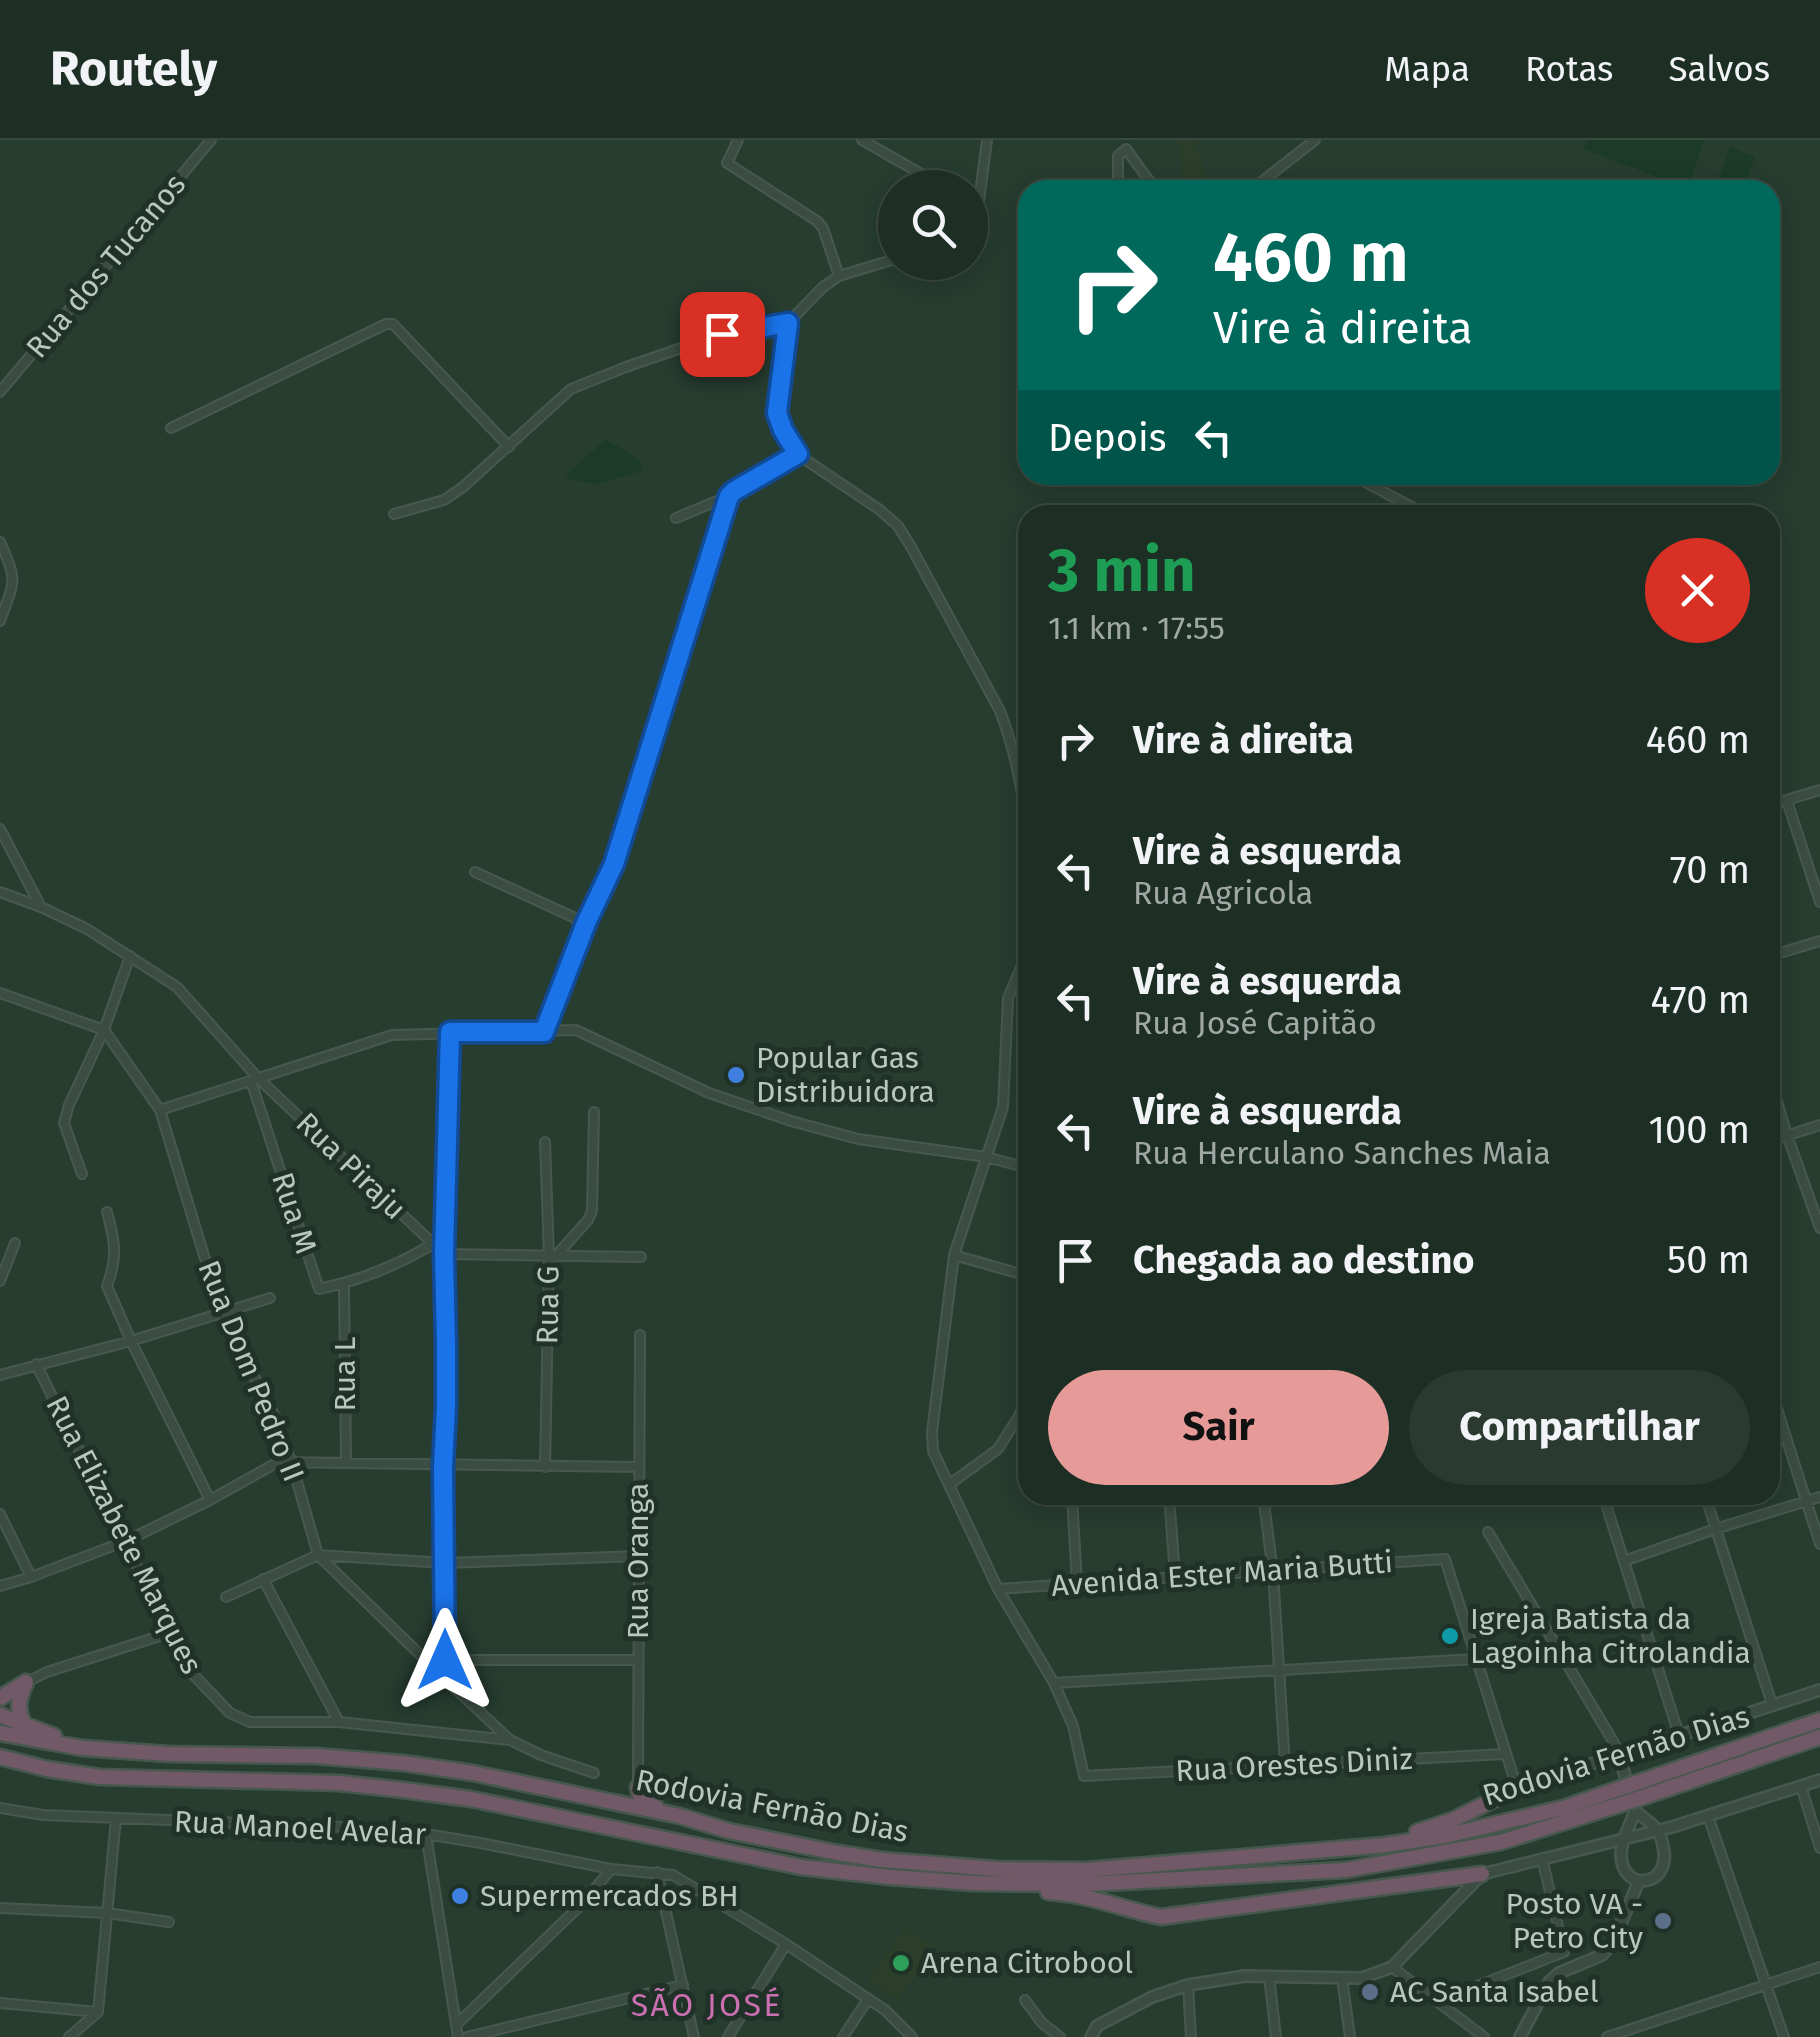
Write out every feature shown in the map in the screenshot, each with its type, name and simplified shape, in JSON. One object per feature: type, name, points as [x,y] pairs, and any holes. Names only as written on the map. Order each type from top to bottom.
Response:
[{"type":"highway","points":[[0,1698],[26,1682]]},
{"type":"highway","points":[[24,1724],[18,1700],[26,1682]]},
{"type":"highway","points":[[0,1715],[82,1748]]},
{"type":"highway","name":"Rodovia Fernão Dias","points":[[0,1757],[100,1777],[339,1783],[470,1799],[801,1866],[890,1877],[973,1883],[1086,1884],[1346,1870],[1502,1842],[1629,1800],[1644,1788],[1820,1720]]},
{"type":"highway","name":"Rodovia Fernão Dias","points":[[0,1733],[82,1748],[402,1763],[472,1773],[838,1853],[997,1869],[1086,1870],[1385,1845],[1445,1836],[1562,1808],[1629,1800]]},
{"type":"highway","name":"Rodovia Fernão Dias","points":[[1644,1788],[1820,1736]]},
{"type":"highway","points":[[638,1788],[646,1804],[680,1816]]},
{"type":"highway","points":[[1324,1850],[1431,1829],[1517,1788]]},
{"type":"highway","points":[[973,1883],[991,1890],[1063,1893],[1161,1917],[1482,1874]]},
{"type":"street","name":"Rua dos Tucanos","points":[[0,392],[211,140]]},
{"type":"street","points":[[738,140],[727,163],[817,221],[839,276]]},
{"type":"street","points":[[862,140],[914,170]]},
{"type":"street","points":[[981,170],[987,140]]},
{"type":"street","points":[[1264,180],[1316,140]]},
{"type":"street","points":[[1118,180],[1118,156],[1126,149],[1149,180]]},
{"type":"street","points":[[394,514],[444,500],[474,479],[571,390],[722,334],[788,323],[839,276],[878,263]]},
{"type":"street","points":[[788,323],[777,413],[783,430],[798,454],[898,526],[1000,711],[1018,773]]},
{"type":"street","points":[[171,428],[393,324],[509,447]]},
{"type":"street","points":[[676,518],[729,496],[798,454]]},
{"type":"street","points":[[1371,485],[1408,505]]},
{"type":"street","points":[[544,1032],[586,923],[614,864],[729,496]]},
{"type":"street","points":[[0,542],[14,581],[0,621]]},
{"type":"street","points":[[1780,803],[1820,790]]},
{"type":"street","points":[[1787,801],[1820,902]]},
{"type":"street","points":[[0,829],[41,907]]},
{"type":"street","points":[[475,872],[586,923]]},
{"type":"street","name":"Rua Piraju","points":[[0,892],[87,929],[177,987],[255,1079],[444,1254]]},
{"type":"street","points":[[1780,953],[1820,942]]},
{"type":"street","points":[[82,1174],[64,1123],[68,1106],[104,1030],[130,956]]},
{"type":"street","points":[[1018,974],[1008,998],[1003,1107],[954,1255],[932,1432],[933,1450],[998,1589],[1054,1682],[1476,1660],[1517,1788],[1820,1690]]},
{"type":"street","points":[[0,993],[104,1030]]},
{"type":"street","name":"Rua Dom Pedro II","points":[[104,1030],[160,1110],[221,1312],[275,1417],[318,1555],[510,1740],[594,1773]]},
{"type":"street","points":[[160,1110],[392,1035],[576,1030],[709,1092],[791,1122],[871,1142],[986,1156],[1018,1165]]},
{"type":"street","points":[[446,1680],[444,1254],[450,1032]]},
{"type":"street","name":"Rua M","points":[[255,1079],[318,1289],[344,1284]]},
{"type":"street","points":[[552,1257],[592,1211],[594,1112]]},
{"type":"street","points":[[1780,1112],[1820,1228]]},
{"type":"street","points":[[1780,1138],[1820,1124]]},
{"type":"street","name":"Rua G","points":[[545,1142],[552,1257],[545,1467]]},
{"type":"street","points":[[107,1212],[116,1244],[114,1269],[107,1286],[130,1341],[210,1500]]},
{"type":"street","points":[[0,1280],[15,1243]]},
{"type":"street","points":[[344,1284],[433,1244]]},
{"type":"street","points":[[444,1254],[641,1257]]},
{"type":"street","points":[[954,1255],[1018,1273]]},
{"type":"street","name":"Rua L","points":[[344,1284],[346,1464]]},
{"type":"street","points":[[0,1375],[270,1298]]},
{"type":"street","name":"Rua Oranga","points":[[638,1788],[640,1335]]},
{"type":"street","name":"Rua Elizabete Marques","points":[[36,1364],[188,1668],[230,1713],[250,1722],[339,1722],[510,1740]]},
{"type":"street","points":[[1780,1419],[1820,1544]]},
{"type":"street","points":[[950,1484],[998,1449],[1018,1423]]},
{"type":"street","points":[[0,1586],[126,1541],[278,1462],[638,1468]]},
{"type":"street","points":[[1624,1560],[1820,1497]]},
{"type":"street","points":[[1072,1505],[1077,1583]]},
{"type":"street","points":[[1170,1505],[1175,1576]]},
{"type":"street","points":[[1264,1505],[1273,1572],[1286,1765]]},
{"type":"street","points":[[1607,1505],[1679,1736]]},
{"type":"street","points":[[1708,1505],[1772,1704]]},
{"type":"street","points":[[0,1514],[31,1577]]},
{"type":"street","points":[[1488,1532],[1614,1741],[1629,1800],[1622,1865],[1628,1876],[1639,1881],[1654,1878],[1665,1863],[1663,1843],[1658,1831],[1629,1800]]},
{"type":"street","points":[[226,1596],[318,1555],[444,1563],[639,1556]]},
{"type":"street","name":"Avenida Ester Maria Butti","points":[[998,1589],[1445,1558],[1476,1660]]},
{"type":"street","points":[[263,1579],[339,1722]]},
{"type":"street","points":[[26,1682],[169,1633]]},
{"type":"street","points":[[445,1660],[638,1660]]},
{"type":"street","name":"Rua Orestes Diniz","points":[[1054,1682],[1073,1726],[1084,1776],[1504,1754]]},
{"type":"street","points":[[1091,2037],[1097,2026],[1138,2004],[1188,1985],[1245,1976],[1362,1978],[1392,1967],[1482,1874],[1658,1831],[1820,1780]]},
{"type":"street","points":[[1801,1786],[1820,1848]]},
{"type":"street","name":"Rua Manoel Avelar","points":[[0,1808],[44,1815],[395,1829],[610,1869],[657,1872]]},
{"type":"street","points":[[1708,1816],[1784,2037]]},
{"type":"street","points":[[69,2037],[98,2012],[116,1818]]},
{"type":"street","points":[[426,1834],[458,2037]]},
{"type":"street","points":[[1442,2004],[1564,1952],[1542,1858]]},
{"type":"street","points":[[456,2024],[584,1902],[610,1869]]},
{"type":"street","points":[[694,2037],[657,1872],[673,1875],[786,1944],[885,2010],[912,2037]]},
{"type":"street","points":[[1520,2037],[1548,1982],[1559,1973],[1602,1955],[1613,1942],[1639,1881]]},
{"type":"street","points":[[0,1908],[168,1922]]},
{"type":"street","points":[[728,2037],[786,1944]]},
{"type":"street","points":[[1607,2037],[1820,1966]]},
{"type":"street","points":[[1392,1967],[1484,2037]]},
{"type":"street","points":[[1269,1976],[1276,2037]]},
{"type":"street","points":[[1342,1978],[1350,2037]]},
{"type":"street","points":[[467,2037],[684,1985]]},
{"type":"street","points":[[1188,1985],[1191,2037]]},
{"type":"street","points":[[843,2037],[868,1999]]},
{"type":"street","points":[[1024,2000],[1042,2023],[1060,2037]]},
{"type":"street","points":[[0,2003],[98,2012]]},
{"type":"shaded area","points":[[1178,140],[1195,140],[1206,180],[1184,180]]},
{"type":"shaded area","points":[[1588,140],[1704,140],[1690,180],[1666,180],[1584,149]]},
{"type":"shaded area","points":[[1730,147],[1755,157],[1746,180],[1718,180]]},
{"type":"shaded area","points":[[605,440],[641,463],[642,471],[596,484],[566,478],[569,472]]},
{"type":"shaded area","name":"Arena Citrobool","points":[[904,1927],[934,1947],[898,2000],[868,1980]]},
{"type":"place","name":"Popular Gas Distribuidora","points":[[736,1075]]},
{"type":"place","name":"Igreja Batista da Lagoinha Citrolandia","points":[[1450,1636]]},
{"type":"place","name":"Supermercados BH","points":[[460,1896]]},
{"type":"place","name":"Posto VA - Petro City","points":[[1663,1921]]},
{"type":"place","name":"Arena Citrobool","points":[[901,1963]]},
{"type":"place","name":"AC Santa Isabel","points":[[1370,1992]]},
{"type":"district","name":"SÃO JOSÉ","points":[[707,2005]]},
{"type":"route","points":[[445,1660],[444,1254],[450,1032],[544,1032],[586,923],[614,864],[729,496],[798,454],[777,413],[788,323],[722,334]]}]
